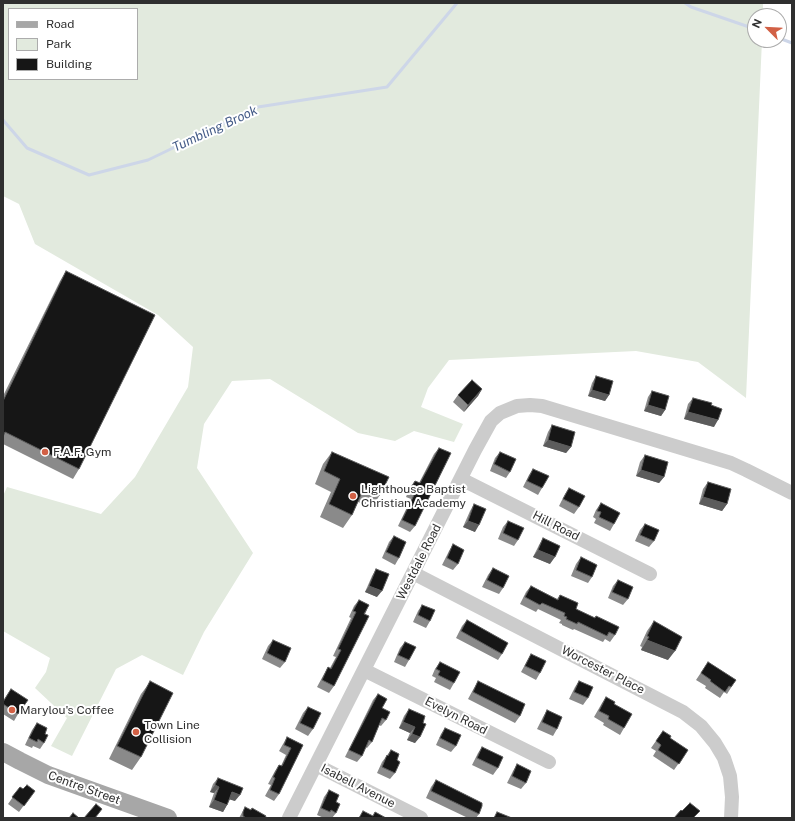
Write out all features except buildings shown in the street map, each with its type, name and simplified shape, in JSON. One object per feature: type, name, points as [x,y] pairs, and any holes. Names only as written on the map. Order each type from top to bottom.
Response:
[{"type":"main road","name":"Centre Street","points":[[3,752],[48,775],[168,818]]},
{"type":"street","name":"Westdale Road","points":[[289,818],[482,436],[495,417],[511,408],[530,405],[561,412],[731,463],[792,493]]},
{"type":"street","name":"Hill Road","points":[[461,479],[650,574]]},
{"type":"street","name":"Worcester Place","points":[[413,573],[683,712],[701,726],[715,743],[724,758],[730,776],[732,797],[731,818]]},
{"type":"street","name":"Evelyn Road","points":[[364,670],[549,762]]},
{"type":"street","name":"Isabell Avenue","points":[[316,765],[421,818]]},
{"type":"green space","points":[[3,3],[763,3],[763,8],[747,8],[747,48],[762,48],[746,398],[698,362],[636,351],[449,360],[428,388],[421,407],[463,424],[454,442],[414,431],[395,441],[358,433],[270,379],[232,381],[204,424],[197,468],[253,553],[204,632],[183,675],[142,655],[116,669],[72,756],[51,746],[67,718],[35,688],[46,672],[50,658],[3,631],[3,496],[7,487],[101,514],[135,477],[188,387],[193,347],[158,315],[35,244],[19,204],[3,196]]},
{"type":"waterway","name":"Tumbling Brook","points":[[3,120],[27,148],[89,175],[148,160],[258,107],[387,87],[457,3]]},
{"type":"waterway","name":"Tumbling Brook","points":[[685,3],[691,7],[747,26]]},
{"type":"waterway","name":"Tumbling Brook","points":[[787,41],[792,43]]},
{"type":"place","name":"F.A.F. Gym","points":[[45,452]]},
{"type":"place","name":"Lighthouse Baptist Christian Academy","points":[[353,496]]},
{"type":"place","name":"Marylou's Coffee","points":[[12,710]]},
{"type":"place","name":"Town Line Collision","points":[[136,732]]}]
